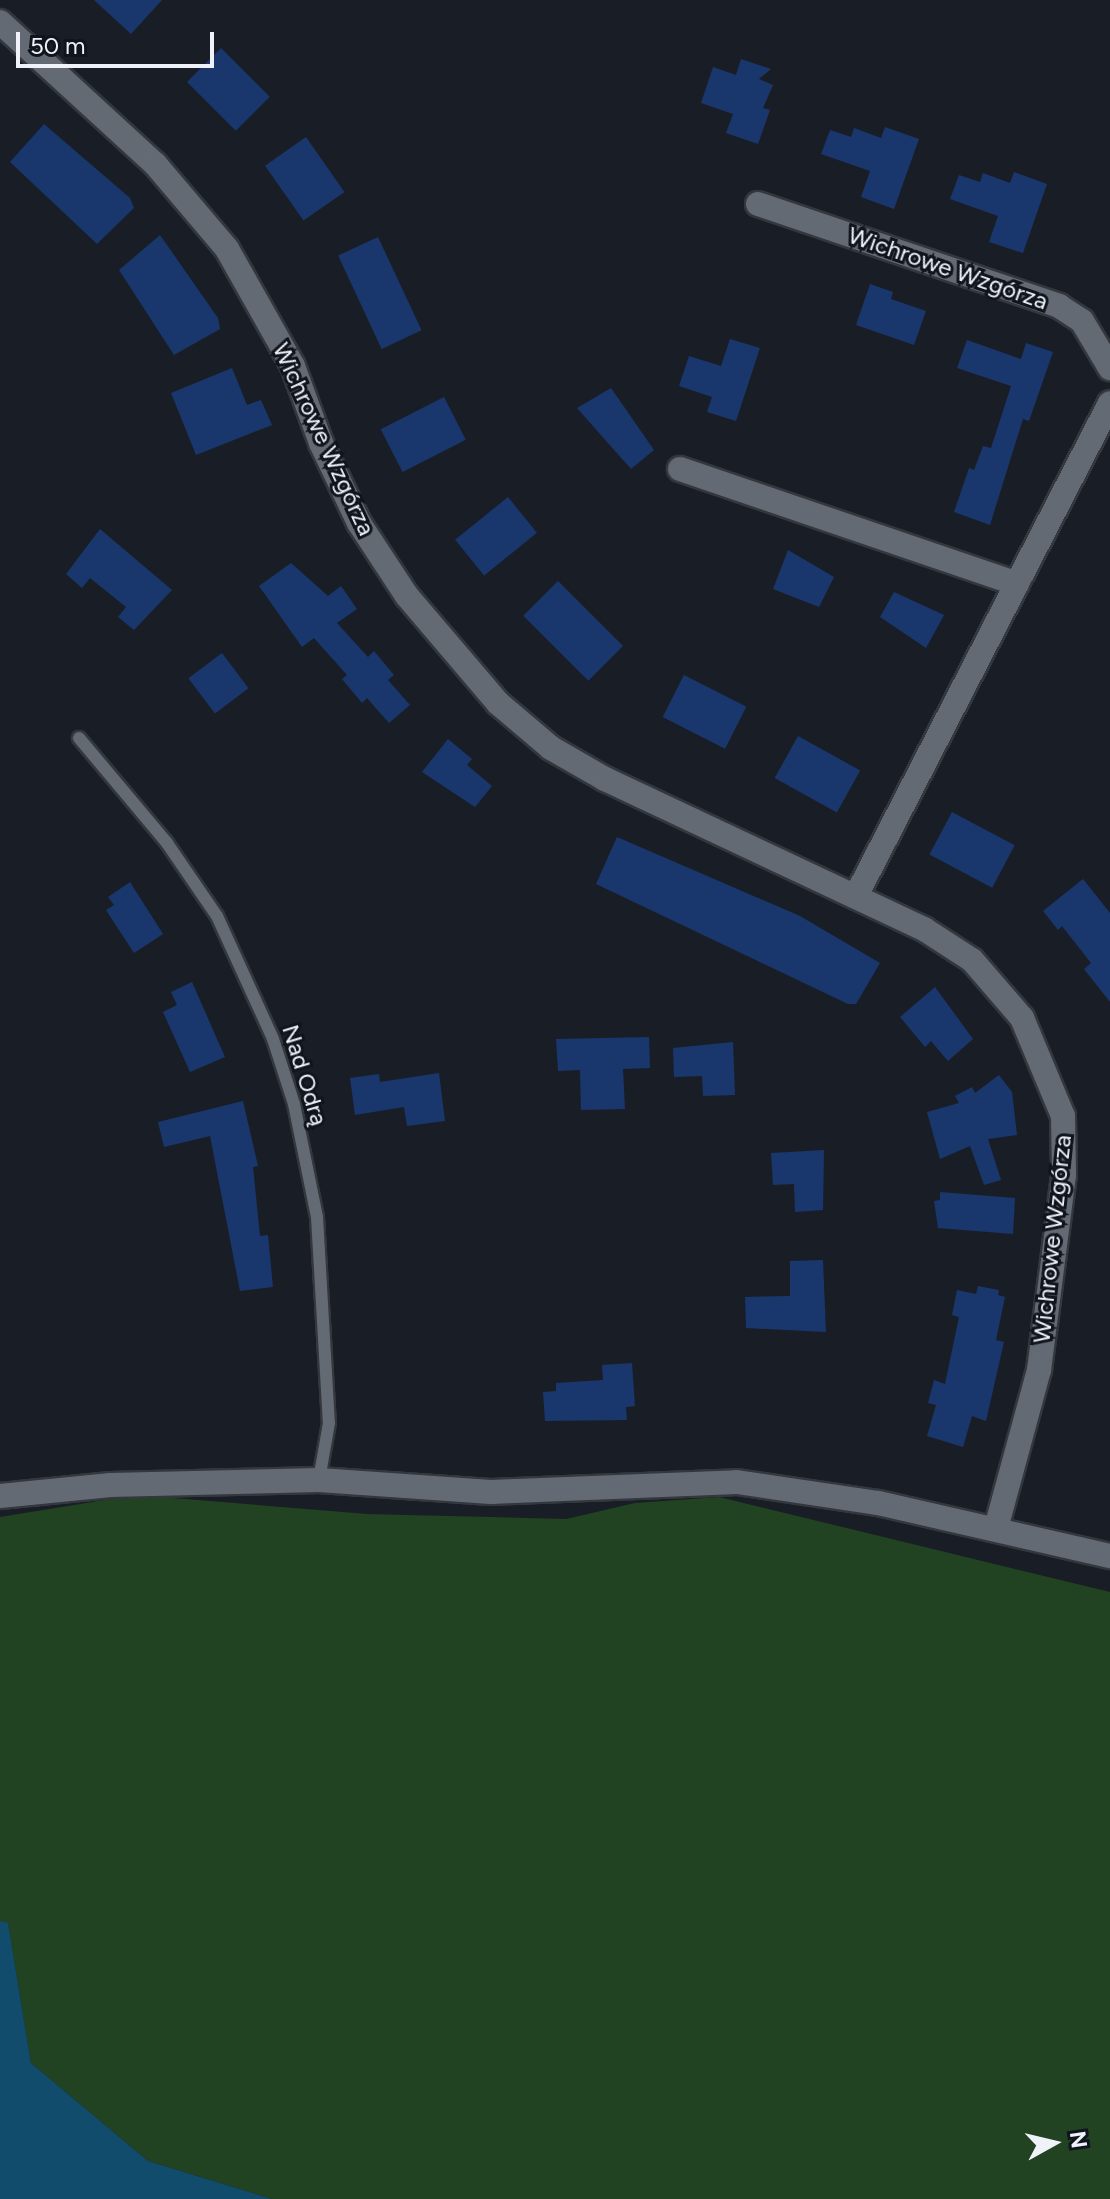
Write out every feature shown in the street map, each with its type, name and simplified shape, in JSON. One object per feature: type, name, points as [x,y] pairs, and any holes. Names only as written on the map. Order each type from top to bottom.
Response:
[{"type":"street","name":"Wichrowe Wzgórza","points":[[0,22],[155,164],[227,249],[293,366],[321,443],[359,523],[407,596],[498,703],[551,748],[605,779],[857,894],[972,960],[999,986],[1040,1054],[1063,1116],[1064,1175],[1039,1370],[996,1528]]},
{"type":"street","name":"Wichrowe Wzgórza","points":[[758,204],[1059,306],[1082,321],[1110,368]]},
{"type":"street","points":[[857,894],[1110,403]]},
{"type":"street","points":[[680,469],[1017,584]]},
{"type":"street","points":[[0,1496],[110,1485],[319,1480],[491,1492],[737,1482],[808,1490],[996,1528],[1110,1556]]},
{"type":"lane","name":"Nad Odrą","points":[[79,738],[167,843],[217,916],[246,969],[273,1039],[294,1104],[317,1217],[329,1423],[319,1480]]},
{"type":"green space","points":[[136,1495],[367,1514],[566,1519],[635,1503],[719,1497],[1110,1592],[1110,2199],[272,2199],[148,2161],[31,2063],[8,1924],[0,1921],[0,1517]]},
{"type":"water","points":[[0,1921],[8,1923],[31,2063],[148,2161],[272,2199],[0,2199]]},
{"type":"building","points":[[94,0],[162,0],[131,34]]},
{"type":"building","points":[[221,48],[270,97],[236,131],[187,82]]},
{"type":"building","points":[[741,59],[771,69],[759,79],[773,85],[763,108],[770,110],[758,144],[726,133],[733,114],[701,103],[713,67],[736,75]]},
{"type":"building","points":[[44,124],[130,198],[134,208],[97,244],[10,162]]},
{"type":"building","points":[[885,127],[919,139],[894,209],[861,197],[870,171],[821,154],[830,130],[851,137],[854,128],[881,138]]},
{"type":"building","points":[[306,137],[344,192],[303,221],[265,166]]},
{"type":"building","points":[[1014,172],[1047,184],[1023,253],[989,242],[998,216],[950,199],[959,175],[980,182],[983,173],[1010,183]]},
{"type":"building","points":[[160,235],[218,318],[220,329],[174,355],[119,270]]},
{"type":"building","points":[[378,237],[422,330],[382,349],[338,256]]},
{"type":"building","points":[[870,284],[893,292],[891,299],[926,311],[914,345],[856,325]]},
{"type":"building","points":[[730,339],[760,348],[736,421],[707,412],[712,397],[679,386],[689,356],[721,366]]},
{"type":"building","points":[[967,340],[1021,359],[1026,343],[1053,352],[1029,421],[1023,419],[990,525],[954,512],[969,468],[974,470],[983,446],[991,448],[1011,386],[957,368]]},
{"type":"building","points":[[232,368],[247,405],[261,400],[272,425],[196,455],[171,393]]},
{"type":"building","points":[[611,388],[654,450],[631,469],[577,408]]},
{"type":"building","points":[[444,397],[466,440],[403,472],[381,429]]},
{"type":"building","points":[[508,497],[537,533],[484,576],[455,540]]},
{"type":"building","points":[[100,529],[172,590],[134,630],[118,617],[126,607],[90,578],[82,588],[66,574]]},
{"type":"building","points":[[788,550],[834,577],[819,607],[773,589]]},
{"type":"building","points":[[291,563],[328,596],[341,586],[357,609],[337,623],[368,657],[374,651],[394,675],[388,680],[410,705],[389,723],[367,698],[362,703],[342,679],[347,675],[314,638],[302,647],[259,586]]},
{"type":"building","points":[[558,581],[623,646],[588,681],[523,616]]},
{"type":"building","points":[[894,592],[944,615],[926,648],[880,617]]},
{"type":"building","points":[[222,653],[248,688],[215,713],[188,678]]},
{"type":"building","points":[[684,675],[746,707],[725,749],[663,717]]},
{"type":"building","points":[[798,736],[860,770],[837,812],[775,778]]},
{"type":"building","points":[[448,739],[472,759],[467,765],[492,786],[475,807],[422,772]]},
{"type":"building","points":[[952,812],[1015,845],[992,888],[929,854]]},
{"type":"building","points":[[617,837],[800,916],[880,963],[856,1004],[848,1004],[596,884]]},
{"type":"building","points":[[1083,879],[1110,913],[1110,1002],[1084,969],[1091,963],[1062,926],[1058,930],[1043,911]]},
{"type":"building","points":[[130,882],[163,934],[134,953],[106,910],[114,905],[108,897]]},
{"type":"building","points":[[192,982],[225,1057],[190,1072],[163,1012],[177,1005],[171,992]]},
{"type":"building","points":[[935,987],[973,1039],[948,1061],[931,1041],[925,1047],[900,1017]]},
{"type":"building","points":[[649,1037],[650,1068],[623,1069],[625,1109],[581,1110],[580,1070],[558,1071],[556,1039]]},
{"type":"building","points":[[733,1042],[735,1095],[703,1096],[702,1076],[674,1077],[673,1048]]},
{"type":"building","points":[[439,1073],[445,1121],[407,1126],[404,1107],[355,1115],[350,1078],[379,1074],[380,1082]]},
{"type":"building","points":[[999,1075],[1012,1092],[1017,1135],[988,1139],[1001,1180],[984,1185],[970,1146],[940,1159],[927,1112],[959,1103],[955,1096],[972,1087],[975,1093]]},
{"type":"building","points":[[243,1101],[258,1166],[253,1167],[260,1236],[268,1235],[273,1287],[240,1291],[210,1136],[164,1147],[158,1122]]},
{"type":"building","points":[[824,1150],[823,1210],[795,1212],[794,1184],[773,1185],[771,1153]]},
{"type":"building","points":[[940,1192],[1015,1198],[1013,1234],[938,1228],[934,1201],[940,1200]]},
{"type":"building","points":[[823,1260],[826,1332],[746,1328],[745,1297],[790,1296],[790,1261]]},
{"type":"building","points":[[978,1286],[999,1290],[998,1295],[1005,1297],[996,1340],[1004,1342],[986,1421],[972,1416],[963,1447],[927,1436],[936,1405],[928,1403],[934,1380],[945,1384],[959,1317],[952,1315],[957,1290],[976,1294]]},
{"type":"building","points":[[632,1363],[635,1406],[626,1407],[627,1420],[545,1421],[543,1392],[556,1391],[556,1383],[603,1380],[602,1365]]}]
